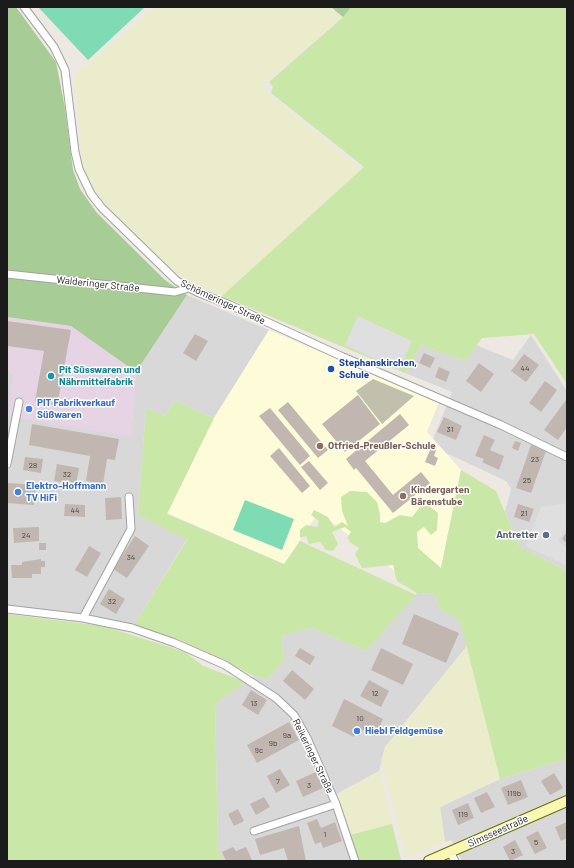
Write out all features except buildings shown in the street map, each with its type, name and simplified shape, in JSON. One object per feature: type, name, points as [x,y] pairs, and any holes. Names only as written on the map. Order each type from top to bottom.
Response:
[{"type":"main road","name":"Simsseestraße","points":[[429,861],[452,857],[567,801]]},
{"type":"street","name":"Schömeringer Straße","points":[[24,7],[54,47],[65,70],[75,152],[79,169],[91,194],[102,208],[177,281],[188,288],[230,305],[342,357],[501,425],[567,457]]},
{"type":"street","name":"Walderinger Straße","points":[[7,274],[175,292],[188,288]]},
{"type":"street","points":[[7,464],[18,402]]},
{"type":"street","points":[[83,618],[131,529],[129,497]]},
{"type":"street","name":"Reikeringer Straße","points":[[7,610],[83,618],[132,628],[197,652],[225,665],[276,698],[294,715],[307,738],[336,804],[355,861]]},
{"type":"street","points":[[254,831],[336,804]]},
{"type":"shaded area","points":[[154,7],[331,7],[343,17],[266,81],[264,86],[268,94],[361,170],[222,296],[193,283],[168,267],[100,198],[82,165],[75,75]]},
{"type":"shaded area","points":[[187,295],[269,330],[214,418],[175,401],[165,416],[146,408],[138,515],[187,539],[134,625],[7,605],[7,366],[13,375],[131,436],[136,372]]},
{"type":"shaded area","points":[[358,316],[412,341],[399,370],[345,345]]},
{"type":"shaded area","points":[[7,317],[71,326],[136,372],[131,437],[7,416],[13,375],[7,366]]},
{"type":"shaded area","name":"Otfried-Preußler-Schule","points":[[269,330],[439,402],[427,432],[461,470],[441,568],[395,571],[319,512],[284,564],[167,513],[214,418]]},
{"type":"shaded area","points":[[531,335],[567,391],[567,571],[519,546],[505,512],[511,489],[506,481],[446,453],[433,439],[452,392],[405,373],[421,345],[465,361],[476,345],[513,360]]},
{"type":"shaded area","points":[[373,379],[414,396],[382,424],[356,391]]},
{"type":"shaded area","name":"Antretter","points":[[567,503],[567,528],[558,541],[567,548],[567,566],[526,546],[541,507]]},
{"type":"shaded area","points":[[417,593],[434,594],[441,610],[457,617],[461,624],[467,646],[385,747],[379,771],[337,794],[359,861],[223,861],[218,850],[215,704],[254,676],[268,679],[283,661],[282,636],[312,628],[366,651]]},
{"type":"shaded area","points":[[467,646],[500,779],[440,807],[445,842],[407,858],[381,761],[385,747]]},
{"type":"shaded area","points":[[567,759],[567,861],[462,861],[451,840],[445,842],[440,807],[500,779]]},
{"type":"shaded area","points":[[379,771],[392,824],[350,835],[337,794]]},
{"type":"green space","points":[[7,7],[16,7],[56,62],[65,108],[73,170],[80,189],[97,213],[165,280],[187,295],[136,372],[71,326],[7,317]]},
{"type":"green space","points":[[38,7],[145,7],[88,60]]},
{"type":"green space","points":[[331,7],[351,7],[343,17]]},
{"type":"green space","points":[[351,7],[567,7],[567,384],[534,334],[482,338],[465,361],[421,345],[405,373],[222,296],[364,167],[271,93],[273,87],[269,82],[341,19]]},
{"type":"green space","points":[[175,401],[214,418],[167,514],[284,564],[300,541],[416,595],[366,651],[312,628],[282,636],[283,661],[268,679],[254,676],[180,640],[134,625],[187,540],[138,515],[146,408],[165,416]]},
{"type":"green space","points":[[461,470],[496,491],[519,546],[567,571],[567,759],[500,779],[461,624],[457,618],[441,610],[434,594],[417,593],[397,581],[393,565],[362,568],[355,554],[359,548],[351,543],[347,538],[351,532],[345,527],[332,532],[338,544],[333,551],[326,550],[320,542],[309,544],[306,536],[300,538],[300,530],[306,525],[317,527],[319,521],[311,515],[314,510],[328,517],[334,527],[342,522],[348,526],[342,511],[341,497],[350,491],[367,492],[377,502],[380,522],[385,523],[400,515],[412,517],[424,502],[438,513],[437,530],[431,535],[424,527],[417,532],[418,548],[441,568]]},
{"type":"green space","points":[[245,500],[294,519],[282,550],[233,530]]},
{"type":"green space","points":[[7,614],[103,626],[185,652],[203,666],[246,682],[215,704],[218,850],[223,861],[7,861]]},
{"type":"green space","points":[[392,824],[401,860],[359,861],[350,835]]},
{"type":"place","name":"Stephanskirchen, Schule","points":[[331,369]]},
{"type":"place","name":"Pit Süsswaren und Nährmittelfabrik","points":[[51,376]]},
{"type":"place","name":"PIT Fabrikverkauf Süßwaren","points":[[29,409]]},
{"type":"place","name":"Otfried-Preußler-Schule","points":[[320,446]]},
{"type":"place","name":"Elektro-Hoffmann TV HiFi","points":[[18,492]]},
{"type":"place","name":"Kindergarten Bärenstube","points":[[403,496]]},
{"type":"place","name":"Antretter","points":[[546,535]]},
{"type":"place","name":"Hiebl Feldgemüse","points":[[357,731]]}]
